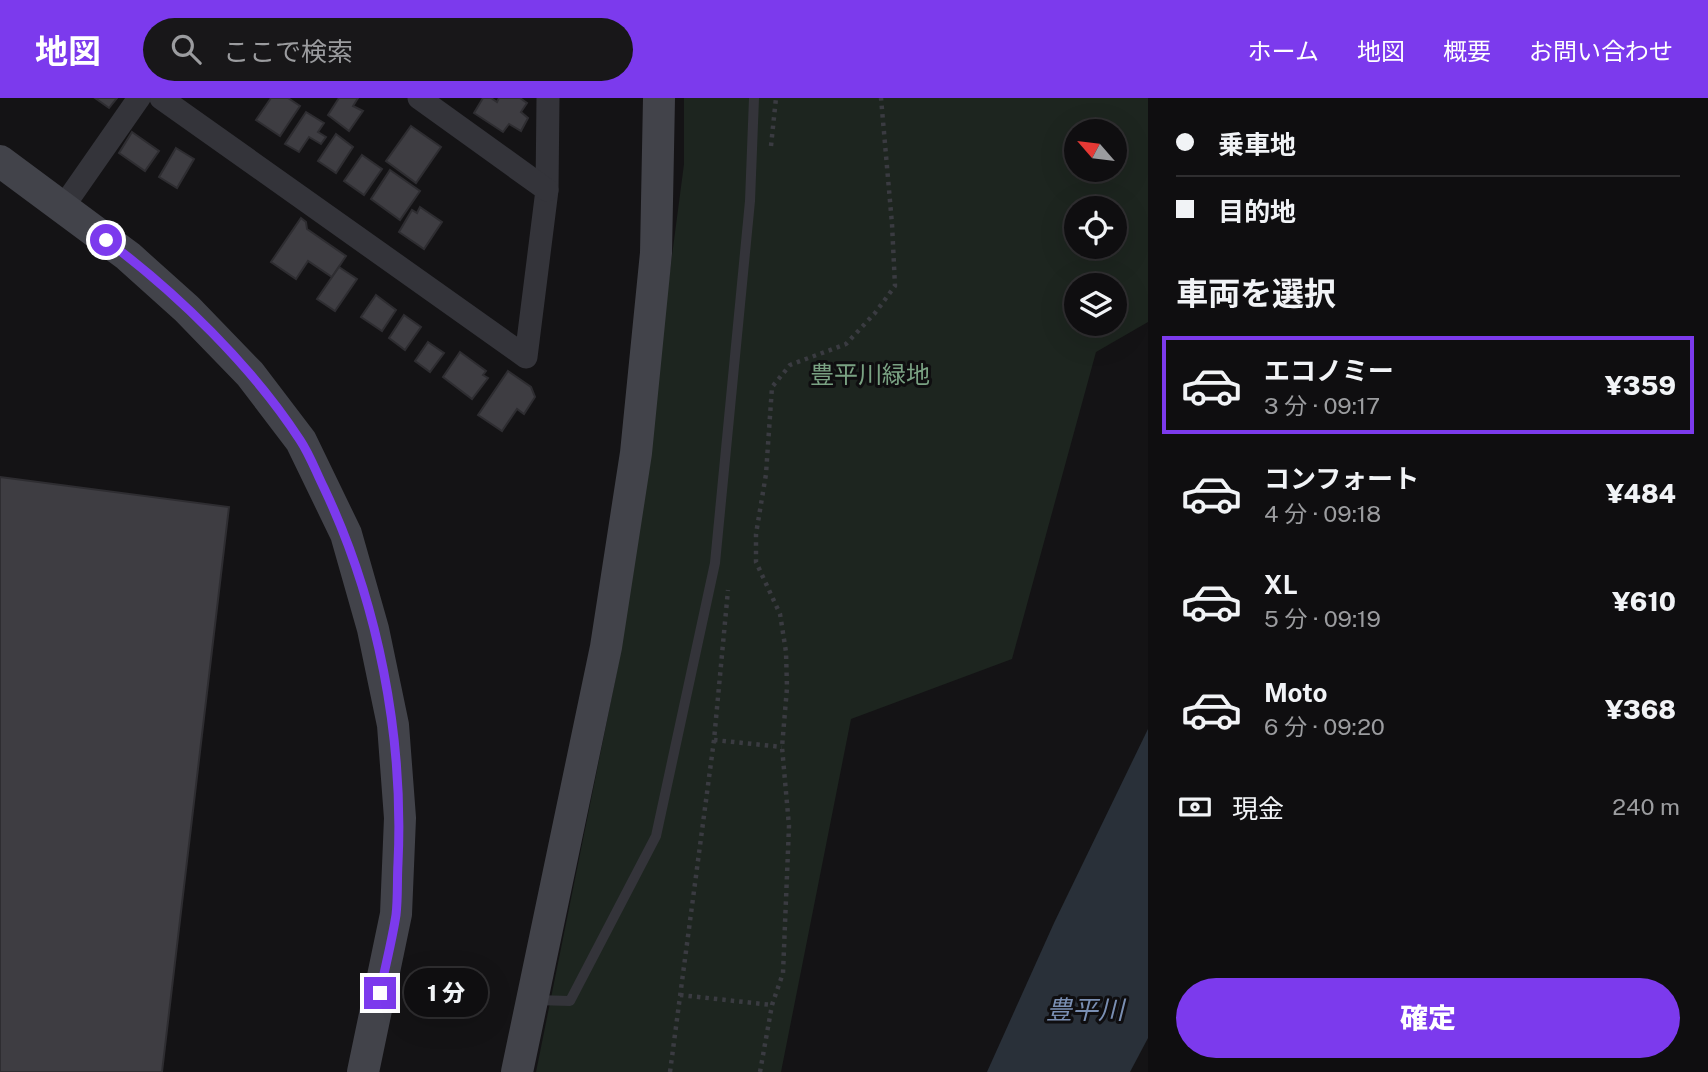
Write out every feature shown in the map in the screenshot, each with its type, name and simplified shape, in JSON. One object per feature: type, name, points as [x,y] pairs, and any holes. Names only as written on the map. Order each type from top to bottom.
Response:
[{"type":"street","points":[[63,207],[139,98]]},
{"type":"street","points":[[161,98],[526,357],[547,190],[548,98]]},
{"type":"street","points":[[419,98],[547,190]]},
{"type":"street","points":[[517,1072],[606,647],[636,453],[656,253],[659,98]]},
{"type":"street","points":[[0,161],[128,256],[187,309],[250,374],[301,441],[346,534],[373,629],[393,725],[400,818],[396,914],[363,1072]]},
{"type":"lane","points":[[531,1000],[570,1001],[656,836],[715,563],[750,201],[754,98]]},
{"type":"path","points":[[760,1072],[772,1005],[783,973],[789,826],[782,747],[787,688],[786,652],[780,614],[756,562],[756,534],[766,474],[772,387],[790,365],[846,344],[875,313],[895,286],[881,98]]},
{"type":"path","points":[[714,740],[782,747]]},
{"type":"path","points":[[680,995],[772,1005]]},
{"type":"green space","name":"豊平川緑地","points":[[684,98],[1148,98],[1148,322],[1127,334],[1127,273],[1064,273],[1064,336],[1124,336],[1096,352],[1012,659],[851,719],[781,1072],[536,1072],[619,661],[684,164]]},
{"type":"water","name":"豊平川","points":[[1148,729],[1148,1038],[1130,1072],[987,1072],[1054,923]]},
{"type":"building","points":[[95,98],[117,98],[109,108]]},
{"type":"building","points":[[271,98],[288,98],[300,106],[280,136],[256,120]]},
{"type":"building","points":[[339,98],[358,98],[353,106],[363,111],[349,131],[328,115]]},
{"type":"building","points":[[483,98],[491,98],[497,102],[499,98],[520,98],[527,103],[521,112],[528,118],[521,131],[509,124],[503,132],[474,113]]},
{"type":"building","points":[[306,112],[324,123],[318,132],[326,137],[321,144],[309,137],[299,152],[285,144]]},
{"type":"building","points":[[411,126],[441,147],[416,183],[386,161]]},
{"type":"building","points":[[132,132],[159,151],[145,171],[119,153]]},
{"type":"building","points":[[336,134],[353,147],[336,173],[318,161]]},
{"type":"building","points":[[176,148],[194,159],[177,188],[159,177]]},
{"type":"building","points":[[362,155],[382,169],[364,195],[344,181]]},
{"type":"building","points":[[390,170],[420,191],[400,220],[371,199]]},
{"type":"building","points":[[420,207],[442,222],[424,249],[399,232],[412,210],[417,213]]},
{"type":"building","points":[[301,218],[306,222],[307,229],[346,256],[332,277],[308,261],[296,279],[271,262]]},
{"type":"building","points":[[339,267],[357,279],[335,311],[317,299]]},
{"type":"building","points":[[376,295],[396,310],[382,331],[361,317]]},
{"type":"building","points":[[404,315],[421,327],[405,350],[389,338]]},
{"type":"building","points":[[428,342],[444,353],[430,372],[415,361]]},
{"type":"building","points":[[460,352],[486,371],[483,375],[488,378],[472,399],[443,377]]},
{"type":"building","points":[[508,371],[531,387],[535,397],[524,414],[517,409],[502,431],[478,415]]},
{"type":"building","points":[[0,477],[229,507],[162,1072],[0,1072]]},
{"type":"route","points":[[106,240],[187,309],[250,374],[301,441],[346,534],[373,629],[393,725],[395,748],[400,818],[396,914],[380,993]]}]
